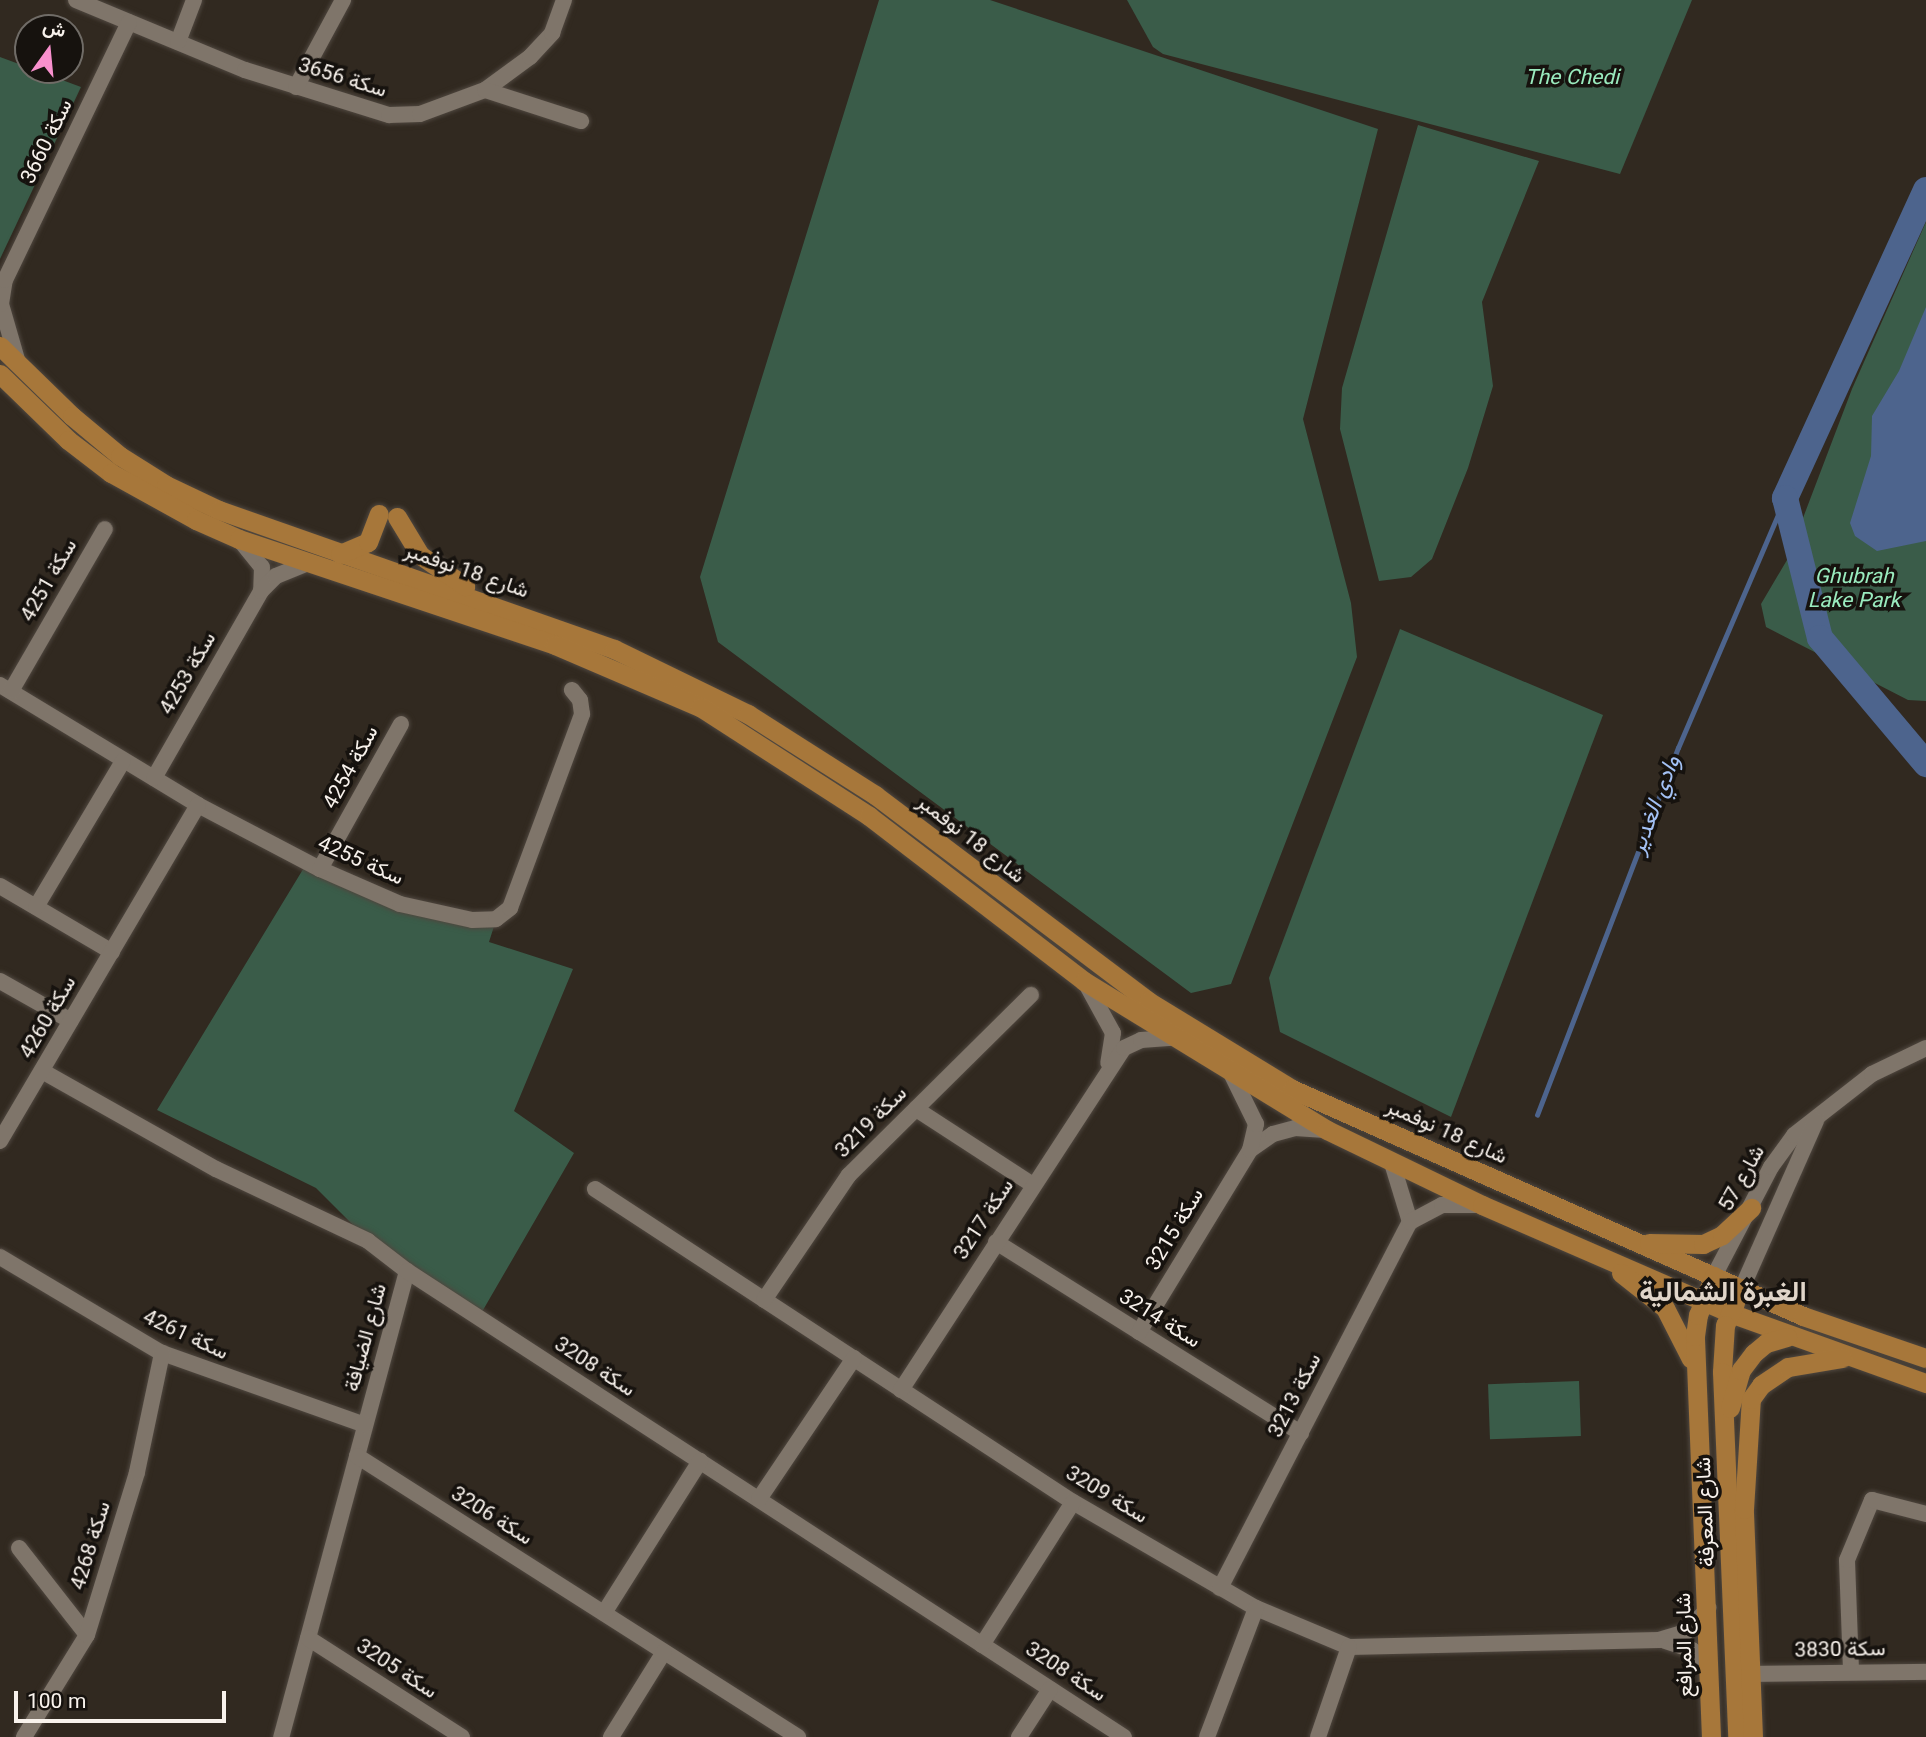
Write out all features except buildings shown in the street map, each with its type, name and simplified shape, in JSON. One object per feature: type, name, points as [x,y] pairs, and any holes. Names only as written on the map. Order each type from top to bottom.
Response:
[{"type":"main road","name":"شارع 18 نوفمبر","points":[[0,346],[110,448],[166,485],[219,510],[528,617],[662,669],[804,747],[1148,1001],[1292,1089],[1803,1315],[1926,1358]]},
{"type":"main road","name":"شارع 18 نوفمبر","points":[[0,374],[68,440],[111,473],[149,497],[239,539],[555,645],[700,707],[869,816],[1084,981],[1232,1076],[1327,1130],[1482,1205],[1730,1313],[1787,1337],[1926,1383]]},
{"type":"main road","points":[[340,554],[368,542],[388,516],[435,569],[528,617]]},
{"type":"main road","points":[[1634,1241],[1703,1244],[1722,1235],[1751,1208]]},
{"type":"main road","points":[[1586,1249],[1665,1308],[1680,1331],[1696,1381]]},
{"type":"main road","points":[[1703,1301],[1714,1276]]},
{"type":"main road","name":"شارع المعرفة","points":[[1737,1737],[1723,1345],[1730,1313],[1742,1288]]},
{"type":"main road","name":"شارع المرافع","points":[[1703,1301],[1695,1336],[1708,1608],[1711,1737]]},
{"type":"main road","points":[[1727,1429],[1741,1370],[1766,1343],[1787,1337]]},
{"type":"main road","points":[[1753,1737],[1754,1674],[1744,1509],[1751,1399],[1761,1385],[1788,1367],[1846,1358]]},
{"type":"street","name":"سكة 3656","points":[[76,0],[296,87],[389,115],[420,114],[485,90],[530,57],[552,33],[564,0]]},
{"type":"street","points":[[178,42],[194,0]]},
{"type":"street","points":[[296,87],[343,0]]},
{"type":"street","name":"سكة 3660","points":[[18,363],[1,304],[3,282],[129,22]]},
{"type":"street","points":[[485,90],[581,121]]},
{"type":"street","name":"سكة 4251","points":[[5,688],[105,529]]},
{"type":"street","points":[[239,539],[262,567],[261,591]]},
{"type":"street","name":"سكة 4253","points":[[154,778],[261,591],[276,576],[308,563]]},
{"type":"street","name":"سكة 4255","points":[[5,688],[198,805],[320,869],[400,904],[472,920],[496,919],[510,908],[582,714],[580,700],[572,690]]},
{"type":"street","name":"سكة 4254","points":[[320,869],[401,724]]},
{"type":"street","points":[[36,907],[123,761]]},
{"type":"street","name":"سكة 4260","points":[[0,1140],[198,805]]},
{"type":"street","points":[[0,887],[112,952]]},
{"type":"street","points":[[0,981],[71,1021]]},
{"type":"street","name":"سكة 3217","points":[[1084,981],[1113,1033],[1105,1072]]},
{"type":"street","name":"سكة 3219","points":[[764,1300],[849,1175],[1031,995]]},
{"type":"street","name":"سكة 3217","points":[[901,1390],[1105,1072],[1124,1048],[1141,1040],[1172,1038]]},
{"type":"street","name":"شارع 57","points":[[1714,1276],[1779,1154],[1821,1110],[1892,1062],[1926,1048]]},
{"type":"street","name":"شارع الضيافة","points":[[42,1071],[216,1169],[368,1241],[407,1271],[281,1737]]},
{"type":"street","name":"سكة 3215","points":[[1139,1332],[1250,1150],[1255,1124],[1232,1076]]},
{"type":"street","points":[[916,1109],[1033,1185]]},
{"type":"street","name":"شارع 57","points":[[1742,1288],[1821,1110]]},
{"type":"street","name":"سكة 3215","points":[[1250,1150],[1273,1135],[1295,1128],[1327,1130]]},
{"type":"street","points":[[1392,1163],[1405,1192],[1410,1222],[1442,1205],[1482,1205]]},
{"type":"street","name":"سكة 3209","points":[[595,1189],[1073,1502],[1256,1608],[1349,1647],[1659,1640],[1686,1632],[1708,1608]]},
{"type":"street","name":"سكة 3213","points":[[1220,1588],[1410,1222]]},
{"type":"street","name":"سكة 3214","points":[[996,1242],[1301,1433]]},
{"type":"street","name":"سكة 4261","points":[[0,1257],[162,1353],[365,1425]]},
{"type":"street","name":"سكة 3208","points":[[407,1271],[1124,1737]]},
{"type":"street","name":"سكة 4268","points":[[24,1737],[87,1635],[137,1472],[162,1353]]},
{"type":"street","points":[[759,1500],[853,1358]]},
{"type":"street","name":"سكة 3206","points":[[356,1456],[798,1737]]},
{"type":"street","points":[[604,1614],[700,1461]]},
{"type":"street","points":[[1851,1670],[1847,1560],[1872,1500],[1926,1514]]},
{"type":"street","points":[[982,1645],[1073,1502]]},
{"type":"street","points":[[19,1548],[87,1635]]},
{"type":"street","points":[[1207,1737],[1256,1608]]},
{"type":"street","name":"سكة 3205","points":[[307,1638],[463,1737]]},
{"type":"street","name":"سكة 3209","points":[[1659,1640],[1692,1650],[1709,1663]]},
{"type":"street","points":[[1318,1737],[1349,1647]]},
{"type":"street","points":[[611,1737],[664,1651]]},
{"type":"street","name":"سكة 3830","points":[[1754,1674],[1851,1670],[1926,1672]]},
{"type":"street","points":[[1019,1737],[1050,1689]]},
{"type":"green space","points":[[879,0],[990,0],[1378,129],[1303,419],[1351,603],[1357,657],[1231,984],[1191,993],[718,642],[700,577]]},
{"type":"green space","name":"The Chedi","points":[[1127,0],[1692,0],[1620,174],[1163,54],[1153,47]]},
{"type":"green space","points":[[0,57],[14,62],[14,84],[73,84],[81,87],[0,259]]},
{"type":"green space","points":[[1418,125],[1539,161],[1482,302],[1493,386],[1468,468],[1432,559],[1411,577],[1379,581],[1340,429],[1342,388]]},
{"type":"green space","name":"Ghubrah Lake Park","points":[[1926,222],[1926,701],[1908,700],[1766,627],[1761,604],[1787,560],[1852,389]]},
{"type":"green space","points":[[1400,629],[1603,715],[1451,1117],[1280,1032],[1269,978]]},
{"type":"green space","points":[[305,866],[400,904],[496,920],[489,942],[573,969],[514,1111],[574,1153],[479,1317],[369,1241],[316,1188],[157,1110]]},
{"type":"green space","points":[[1579,1381],[1581,1436],[1490,1439],[1488,1384]]},
{"type":"water","points":[[1926,307],[1926,541],[1877,551],[1855,536],[1850,523],[1871,456],[1872,416],[1899,371]]},
{"type":"waterway","name":"وادي الغدير","points":[[1926,190],[1785,498],[1820,638],[1926,764]]},
{"type":"waterway","name":"وادي الغدير","points":[[1537,1115],[1678,748],[1785,498]]},
{"type":"district","name":"الغبرة الشمالية","points":[[1723,1294]]}]
